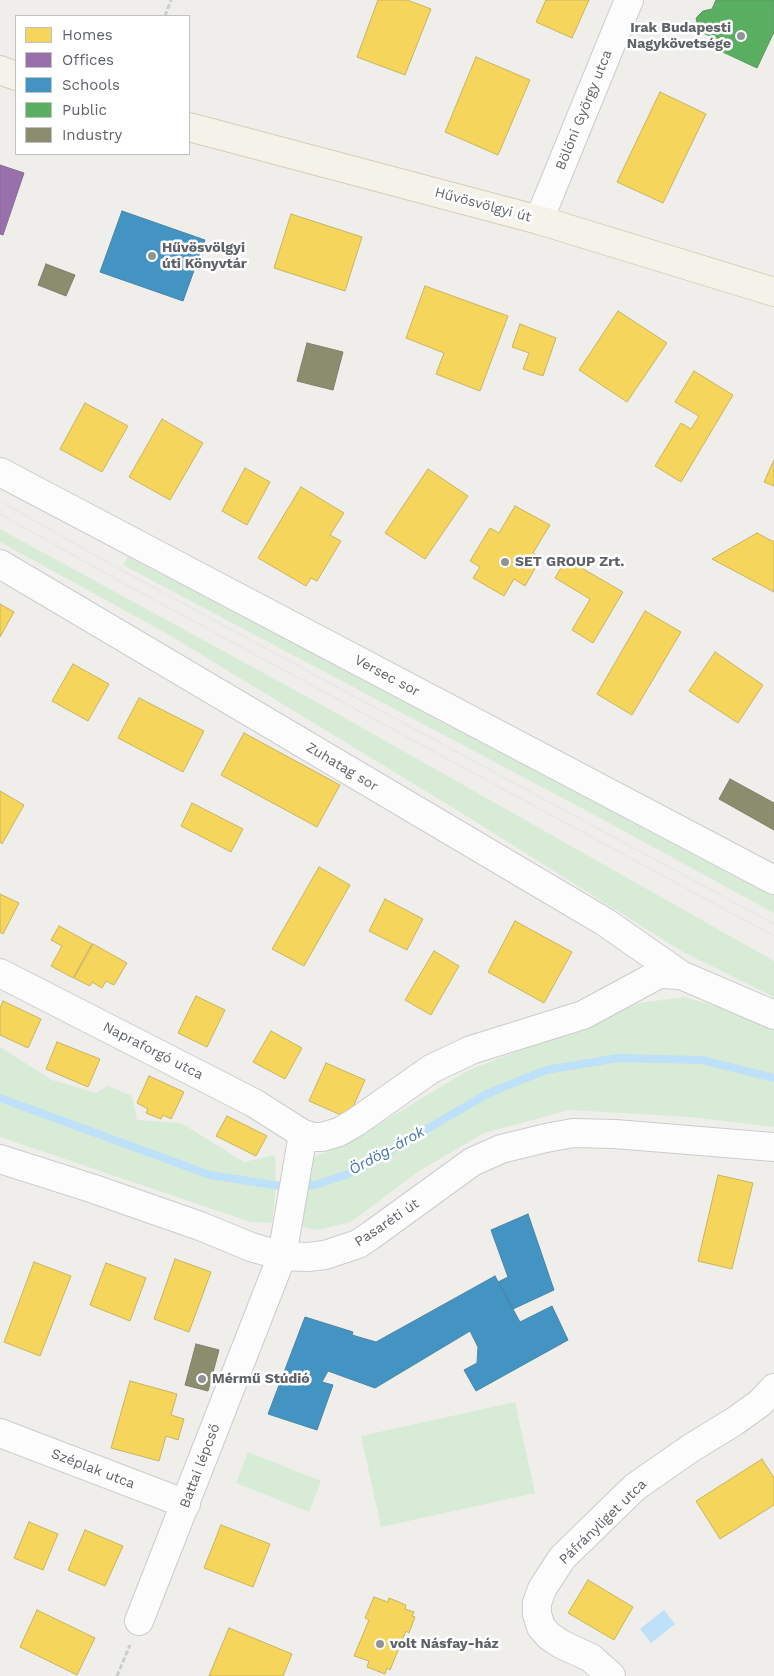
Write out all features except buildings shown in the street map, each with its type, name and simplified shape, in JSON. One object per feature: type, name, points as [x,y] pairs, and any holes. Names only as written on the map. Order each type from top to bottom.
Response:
[{"type":"main road","points":[[0,70],[15,76]]},
{"type":"main road","name":"Hűvösvölgyi út","points":[[190,127],[539,220],[774,292]]},
{"type":"street","name":"Bölöni György utca","points":[[539,220],[630,0]]},
{"type":"street","name":"Versec sor","points":[[0,472],[774,880]]},
{"type":"street","name":"Zuhatag sor","points":[[0,564],[605,922],[680,975],[774,1015]]},
{"type":"street","name":"Napraforgó utca","points":[[0,973],[254,1103],[302,1134]]},
{"type":"street","name":"Zuhatag sor","points":[[302,1134],[310,1137],[322,1137],[339,1132],[431,1069],[471,1050],[583,1015],[659,974],[680,975]]},
{"type":"street","name":"Pasaréti út","points":[[0,1159],[200,1226],[252,1247],[282,1256],[308,1257],[325,1255],[358,1244],[472,1162],[501,1149],[546,1138],[572,1133],[615,1134],[774,1147]]},
{"type":"street","name":"Battai lépcső","points":[[140,1621],[282,1256],[289,1223],[302,1134]]},
{"type":"street","name":"Páfrányliget utca","points":[[611,1676],[591,1658],[560,1644],[549,1636],[541,1626],[537,1614],[537,1603],[542,1589],[562,1558],[635,1486],[691,1448],[736,1421],[760,1403],[774,1388]]},
{"type":"street","name":"Széplak utca","points":[[0,1434],[186,1504]]},
{"type":"path","points":[[165,15],[171,0]]},
{"type":"path","points":[[117,1676],[140,1621]]},
{"type":"green space","points":[[0,529],[322,705],[774,961],[774,997],[683,952],[460,812],[166,633],[0,542]]},
{"type":"green space","points":[[128,557],[595,799],[774,889],[774,913],[589,812],[123,565]]},
{"type":"green space","points":[[684,997],[729,1010],[774,1027],[774,1127],[690,1117],[569,1110],[484,1133],[419,1171],[351,1222],[317,1230],[297,1226],[309,1159],[346,1144],[467,1071],[533,1045],[581,1023],[640,1003]]},
{"type":"green space","points":[[0,1047],[52,1080],[96,1093],[108,1086],[132,1096],[137,1120],[181,1123],[244,1162],[275,1155],[276,1187],[272,1223],[251,1222],[0,1137]]},
{"type":"green space","points":[[515,1402],[535,1493],[381,1527],[361,1436]]},
{"type":"green space","points":[[248,1452],[321,1481],[309,1512],[236,1483]]},
{"type":"water","points":[[664,1610],[675,1624],[651,1643],[640,1629]]},
{"type":"waterway","name":"Ördög-árok","points":[[0,1098],[210,1175],[280,1186],[315,1185],[351,1173],[489,1093],[546,1070],[618,1058],[702,1060],[774,1078]]},
{"type":"tram line","points":[[0,501],[116,567],[774,924]]},
{"type":"tram line","points":[[0,514],[114,578],[774,936]]},
{"type":"place","name":"Irak Budapesti Nagykövetsége","points":[[741,36]]},
{"type":"place","name":"Hűvösvölgyi úti Könyvtár","points":[[152,256]]},
{"type":"place","name":"SET GROUP Zrt.","points":[[505,562]]},
{"type":"place","name":"Mérmű Stúdió","points":[[202,1379]]},
{"type":"place","name":"volt Násfay-ház","points":[[380,1644]]}]
